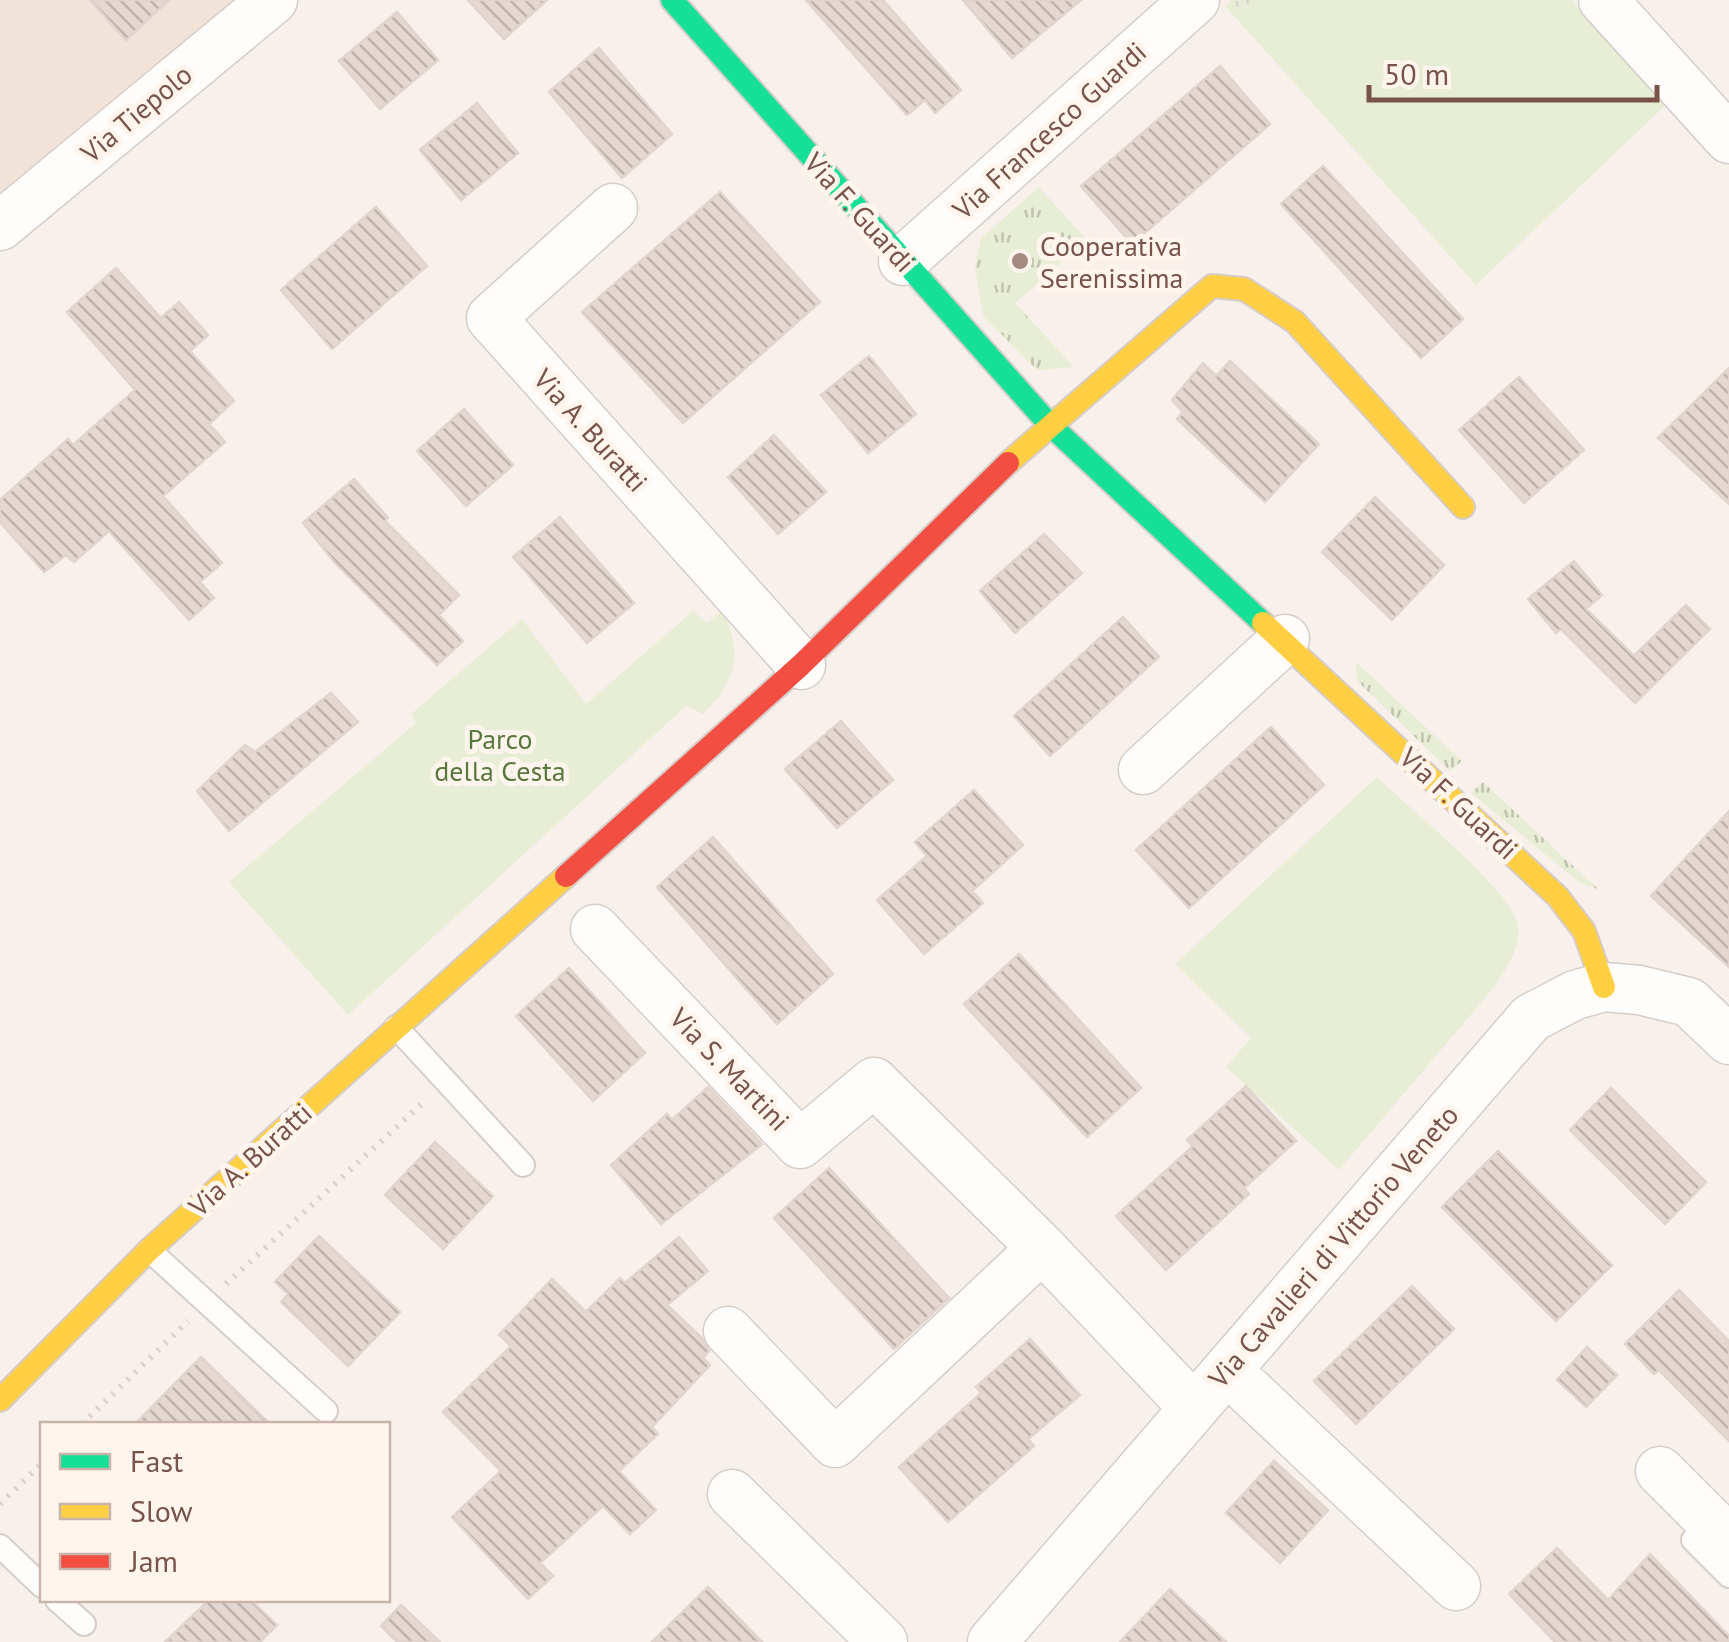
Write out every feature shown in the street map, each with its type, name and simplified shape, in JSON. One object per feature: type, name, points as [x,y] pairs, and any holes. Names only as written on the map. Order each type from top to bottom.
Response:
[{"type":"street","name":"Via Tiepolo","points":[[0,226],[273,0]]},
{"type":"street","name":"Via F. Guardi","points":[[672,0],[1049,424],[1285,639],[1558,897],[1584,932],[1604,987]]},
{"type":"street","points":[[1603,0],[1729,139]]},
{"type":"street","name":"Via Francesco Guardi","points":[[903,260],[1190,2]]},
{"type":"street","name":"Via A. Buratti","points":[[613,208],[491,318],[801,665]]},
{"type":"street","points":[[1049,424],[1212,286],[1244,290],[1295,322],[1463,507]]},
{"type":"street","name":"Via A. Buratti","points":[[0,1400],[150,1250],[801,665],[1049,424]]},
{"type":"street","points":[[1143,770],[1285,639]]},
{"type":"street","name":"Via S. Martini","points":[[595,928],[800,1144],[874,1082],[1042,1248],[1193,1407]]},
{"type":"street","points":[[1604,987],[1689,1002],[1729,1040]]},
{"type":"street","name":"Via Cavalieri di Vittorio Veneto","points":[[992,1642],[1531,1018],[1575,995],[1604,987]]},
{"type":"street","points":[[728,1332],[834,1443],[1042,1248]]},
{"type":"street","points":[[1248,1390],[1456,1586]]},
{"type":"street","points":[[1660,1471],[1711,1540]]},
{"type":"street","points":[[732,1494],[883,1642]]},
{"type":"lane","points":[[396,1026],[523,1166]]},
{"type":"lane","points":[[150,1250],[326,1411]]},
{"type":"lane","points":[[1711,1540],[1729,1576]]},
{"type":"lane","points":[[0,1546],[40,1584]]},
{"type":"lane","points":[[59,1602],[84,1624]]},
{"type":"path","points":[[84,1422],[446,1081]]},
{"type":"path","points":[[0,1504],[40,1465]]},
{"type":"shaded area","points":[[0,0],[253,0],[0,212]]},
{"type":"green space","points":[[1231,0],[1572,0],[1666,105],[1476,285],[1225,6]]},
{"type":"green space","points":[[1039,187],[1087,240],[1015,303],[1074,367],[1037,370],[983,316],[975,266],[981,238]]},
{"type":"green space","name":"Parco della Cesta","points":[[693,611],[707,623],[722,611],[733,640],[733,666],[714,702],[703,714],[686,706],[348,1015],[229,882],[416,723],[411,714],[522,619],[586,704]]},
{"type":"green space","points":[[1356,662],[1462,761],[1450,771],[1357,681]]},
{"type":"green space","points":[[1377,777],[1495,889],[1517,921],[1518,940],[1512,958],[1491,991],[1339,1170],[1226,1067],[1251,1038],[1175,964]]},
{"type":"green space","points":[[1483,782],[1598,889],[1580,883],[1471,793]]},
{"type":"building","points":[[90,0],[169,0],[126,40]]},
{"type":"building","points":[[468,0],[547,0],[504,39]]},
{"type":"building","points":[[806,0],[883,0],[961,90],[935,113],[925,100],[907,115]]},
{"type":"building","points":[[963,0],[1081,0],[1012,58]]},
{"type":"building","points":[[397,12],[438,60],[380,109],[339,61]]},
{"type":"building","points":[[599,48],[672,134],[622,178],[549,92]]},
{"type":"building","points":[[1220,66],[1270,124],[1132,244],[1081,186]]},
{"type":"building","points":[[477,103],[518,153],[461,200],[420,150]]},
{"type":"building","points":[[1323,166],[1463,319],[1421,358],[1281,204]]},
{"type":"building","points":[[720,192],[820,302],[683,423],[582,312]]},
{"type":"building","points":[[376,207],[427,266],[332,349],[281,290]]},
{"type":"building","points":[[116,268],[161,318],[179,302],[208,335],[190,351],[234,401],[209,424],[225,442],[163,496],[222,563],[200,582],[214,598],[189,620],[109,531],[74,562],[66,555],[44,572],[0,522],[0,500],[68,439],[73,445],[135,390],[67,312]]},
{"type":"building","points":[[869,356],[916,414],[868,453],[821,395]]},
{"type":"building","points":[[1230,361],[1319,444],[1265,502],[1177,419],[1183,412],[1172,400],[1203,363],[1216,376]]},
{"type":"building","points":[[1729,368],[1729,504],[1658,438]]},
{"type":"building","points":[[1519,377],[1584,450],[1524,503],[1459,430]]},
{"type":"building","points":[[464,409],[513,465],[466,506],[417,451]]},
{"type":"building","points":[[774,435],[826,492],[778,534],[728,477]]},
{"type":"building","points":[[354,479],[388,518],[385,521],[459,595],[439,615],[463,641],[437,665],[335,563],[303,523]]},
{"type":"building","points":[[1375,497],[1444,565],[1392,620],[1322,552]]},
{"type":"building","points":[[560,517],[634,603],[587,643],[513,557]]},
{"type":"building","points":[[1044,534],[1082,573],[1015,633],[980,591]]},
{"type":"building","points":[[1574,561],[1602,595],[1586,609],[1634,656],[1686,605],[1710,629],[1635,703],[1561,629],[1556,633],[1528,599]]},
{"type":"building","points":[[1123,617],[1159,657],[1050,756],[1014,716]]},
{"type":"building","points":[[331,693],[358,722],[229,831],[197,791],[245,745],[255,752]]},
{"type":"building","points":[[841,721],[893,780],[837,828],[785,769]]},
{"type":"building","points":[[1271,727],[1324,785],[1189,908],[1136,850]]},
{"type":"building","points":[[974,790],[1023,845],[972,891],[983,903],[924,954],[877,900],[927,856],[915,842]]},
{"type":"building","points":[[1729,811],[1729,967],[1651,896]]},
{"type":"building","points":[[713,837],[833,974],[777,1024],[657,887]]},
{"type":"building","points":[[1019,954],[1141,1088],[1087,1137],[964,1004]]},
{"type":"building","points":[[569,968],[645,1053],[593,1101],[516,1016]]},
{"type":"building","points":[[1246,1086],[1296,1141],[1244,1188],[1249,1194],[1166,1270],[1116,1216],[1193,1146],[1187,1140]]},
{"type":"building","points":[[708,1087],[762,1144],[661,1224],[611,1165],[667,1114],[672,1120]]},
{"type":"building","points":[[1611,1088],[1706,1182],[1665,1224],[1570,1130]]},
{"type":"building","points":[[435,1142],[493,1196],[443,1249],[385,1195]]},
{"type":"building","points":[[1498,1151],[1612,1265],[1556,1321],[1442,1207]]},
{"type":"building","points":[[829,1168],[949,1298],[894,1349],[774,1218]]},
{"type":"building","points":[[319,1236],[400,1312],[348,1366],[281,1302],[288,1294],[275,1282]]},
{"type":"building","points":[[679,1237],[708,1271],[667,1305],[701,1337],[709,1351],[703,1358],[710,1365],[652,1427],[658,1434],[619,1471],[656,1510],[630,1534],[603,1506],[540,1563],[553,1576],[528,1599],[452,1517],[501,1471],[443,1412],[511,1346],[499,1335],[552,1279],[586,1312],[620,1278],[625,1283]]},
{"type":"building","points":[[1412,1286],[1454,1329],[1356,1424],[1314,1381]]},
{"type":"building","points":[[1679,1290],[1729,1341],[1729,1441],[1659,1370],[1654,1374],[1625,1344]]},
{"type":"building","points":[[1030,1339],[1080,1395],[1028,1439],[1034,1446],[948,1522],[899,1467],[981,1393],[976,1387]]},
{"type":"building","points":[[1587,1347],[1617,1375],[1586,1407],[1557,1380]]},
{"type":"building","points":[[201,1357],[268,1422],[137,1422]]},
{"type":"building","points":[[1274,1461],[1328,1510],[1280,1563],[1226,1513]]},
{"type":"building","points":[[1557,1548],[1608,1600],[1650,1554],[1729,1636],[1729,1642],[1555,1642],[1509,1594]]},
{"type":"building","points":[[708,1587],[762,1642],[652,1642]]},
{"type":"building","points":[[1170,1589],[1226,1642],[1120,1642]]},
{"type":"building","points":[[207,1602],[253,1602],[277,1625],[260,1642],[165,1642]]},
{"type":"building","points":[[401,1605],[440,1642],[397,1642],[381,1626]]},
{"type":"traffic: fast","points":[[672,0],[1049,424],[1263,623]]},
{"type":"traffic: slow","points":[[1008,463],[1212,286],[1244,289],[1295,322],[1463,507]]},
{"type":"traffic: slow","points":[[1263,623],[1558,897],[1584,931],[1604,987]]},
{"type":"traffic: slow","points":[[0,1400],[149,1250],[566,876]]},
{"type":"traffic: jam","points":[[566,876],[801,665],[1008,463]]},
{"type":"place","name":"Cooperativa Serenissima","points":[[1020,261]]}]
